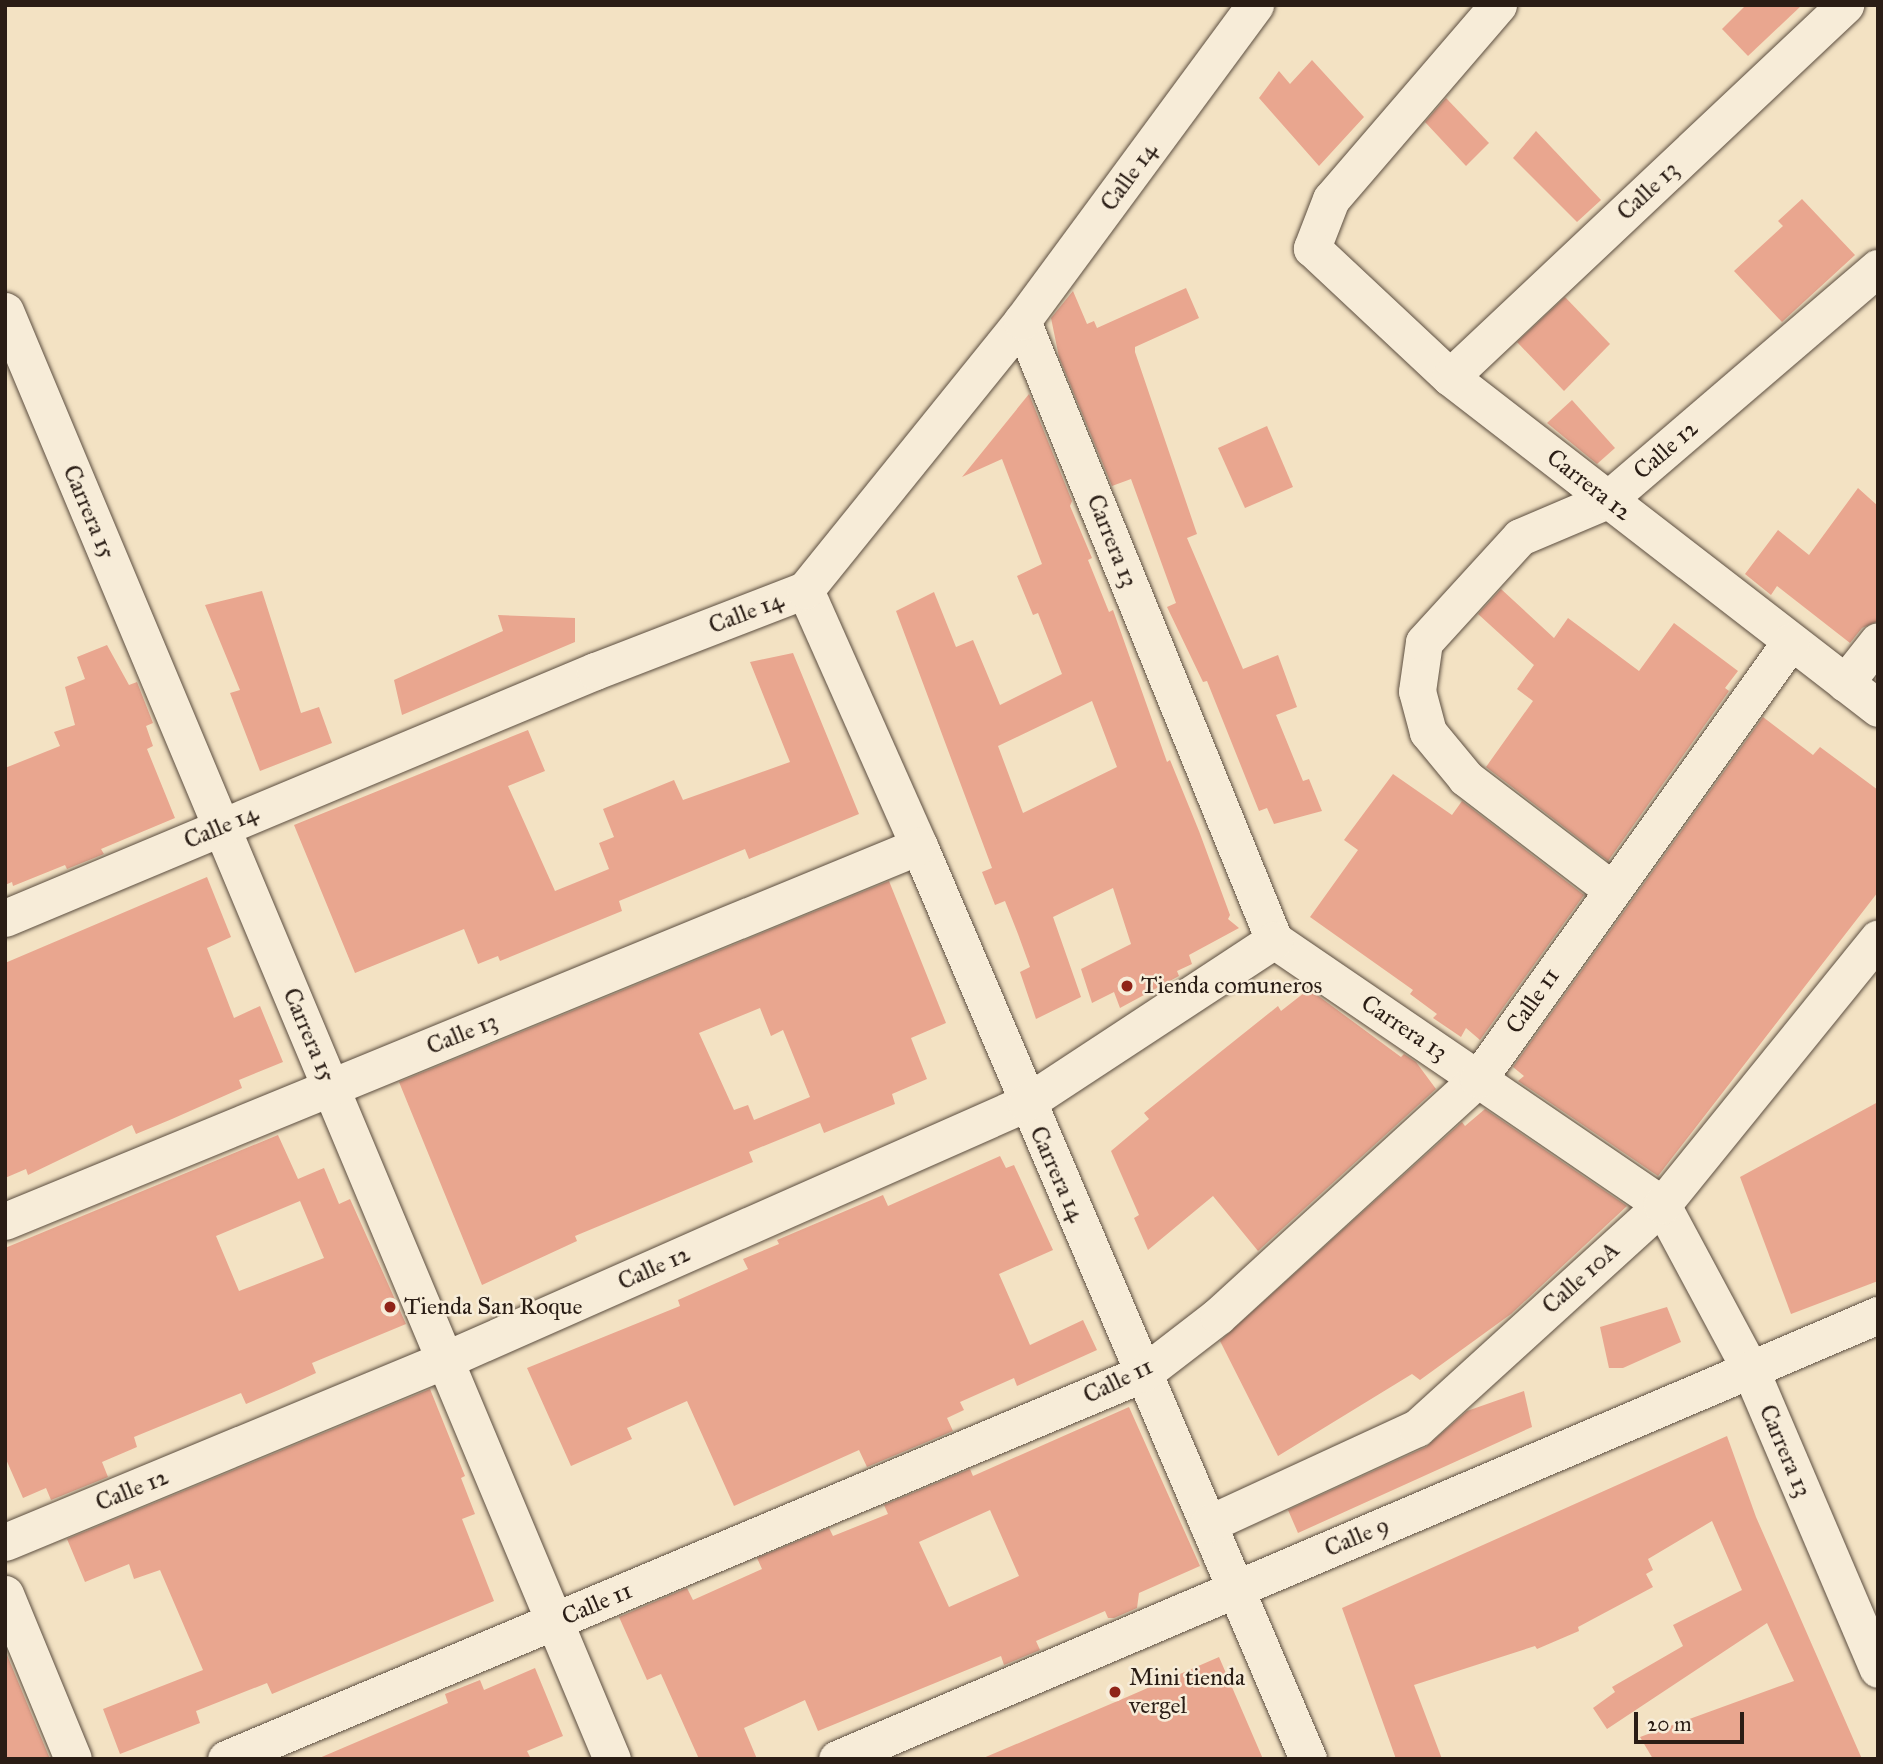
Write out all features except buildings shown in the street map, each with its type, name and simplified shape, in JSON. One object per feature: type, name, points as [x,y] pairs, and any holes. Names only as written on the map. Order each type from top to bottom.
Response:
[{"type":"street","name":"Calle 14","points":[[5,918],[594,671],[805,590],[1023,321],[1255,5]]},
{"type":"street","name":"Carrera 12","points":[[1498,5],[1331,199],[1312,248],[1450,377],[1878,708]]},
{"type":"street","name":"Calle 13","points":[[1450,377],[1845,5]]},
{"type":"street","name":"Calle 12","points":[[1611,889],[1466,778],[1428,732],[1417,691],[1424,642],[1520,537],[1608,500],[1878,268]]},
{"type":"street","name":"Carrera 15","points":[[5,311],[612,1759]]},
{"type":"street","name":"Carrera 13","points":[[1023,321],[1274,940],[1662,1205],[1750,1369],[1878,1669]]},
{"type":"street","name":"Carrera 14","points":[[805,590],[919,845],[1026,1103],[1237,1588],[1308,1759]]},
{"type":"street","name":"Calle 11","points":[[226,1759],[1144,1373],[1218,1316],[1478,1079],[1611,889],[1791,641]]},
{"type":"street","points":[[1845,683],[1878,641]]},
{"type":"street","name":"Calle 13","points":[[5,1221],[919,845]]},
{"type":"street","name":"Calle 10A","points":[[1208,1524],[1417,1428],[1662,1205],[1878,938]]},
{"type":"street","name":"Calle 12","points":[[5,1542],[445,1360],[1026,1103],[1274,940]]},
{"type":"street","name":"Calle 9","points":[[837,1759],[1878,1315]]},
{"type":"street","points":[[5,1594],[73,1759]]},
{"type":"place","name":"Tienda comuneros","points":[[1127,986]]},
{"type":"place","name":"Tienda San Roque","points":[[390,1307]]},
{"type":"place","name":"Mini tienda vergel","points":[[1115,1692]]}]
